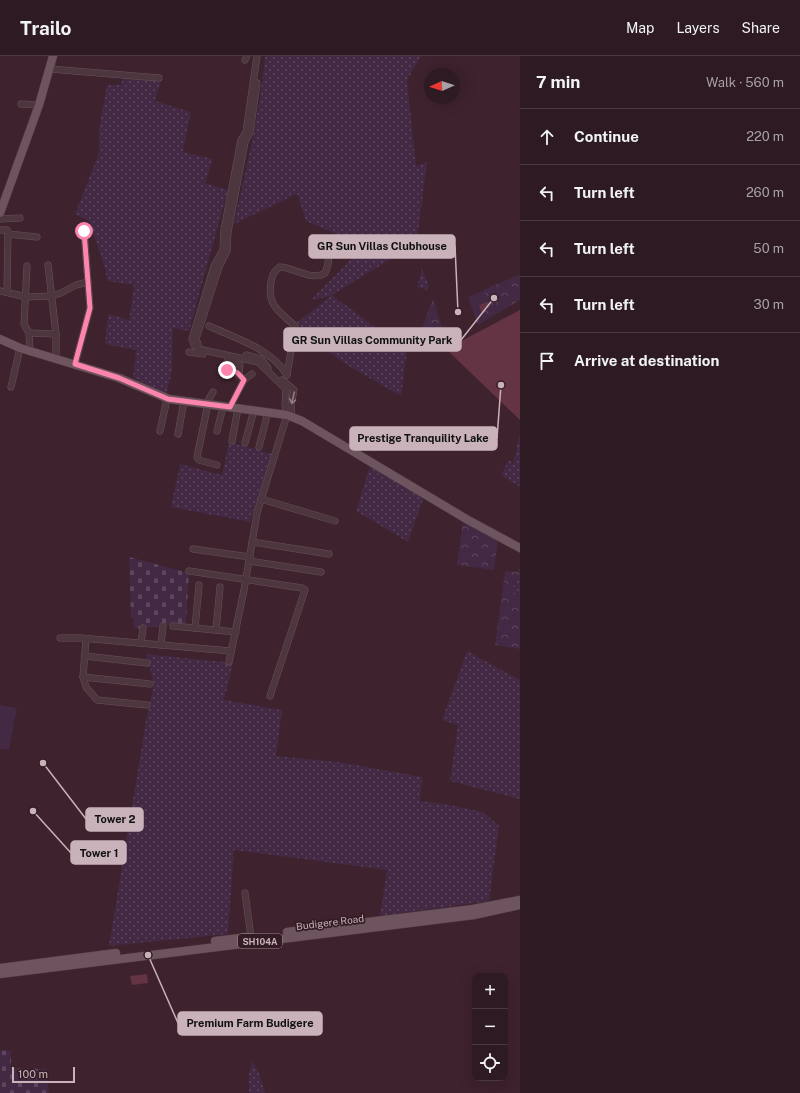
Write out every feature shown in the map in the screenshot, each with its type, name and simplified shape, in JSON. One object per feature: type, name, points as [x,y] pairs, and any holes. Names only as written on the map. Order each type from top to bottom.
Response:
[{"type":"main road","points":[[0,213],[39,105],[53,56]]},
{"type":"main road","points":[[0,339],[20,348],[119,378],[167,399],[290,416],[520,548]]},
{"type":"main road","name":"Budigere Road","points":[[0,974],[234,942],[251,937],[473,909],[520,900]]},
{"type":"main road","name":"Budigere Road","points":[[0,968],[480,914],[520,905]]},
{"type":"street","points":[[229,662],[261,499],[290,416],[294,390],[285,385],[261,358],[196,344],[196,339],[217,267],[227,251],[228,232],[241,140],[246,132],[257,56]]},
{"type":"street","points":[[235,181],[245,141],[250,132],[261,56]]},
{"type":"street","points":[[50,69],[159,78]]},
{"type":"street","points":[[21,104],[39,105]]},
{"type":"street","points":[[0,219],[20,218]]},
{"type":"street","points":[[0,230],[7,230],[8,234],[3,292],[26,297],[51,296],[61,293],[76,285],[88,282]]},
{"type":"street","points":[[75,364],[90,308],[84,231]]},
{"type":"street","points":[[8,234],[37,237]]},
{"type":"street","points":[[290,416],[285,385],[295,326],[273,306],[270,301],[272,280],[274,271],[280,267],[311,275],[321,276],[325,273],[329,256],[327,248],[321,239]]},
{"type":"street","points":[[48,265],[56,334],[56,358]]},
{"type":"street","points":[[27,266],[24,324],[29,333],[30,351]]},
{"type":"street","points":[[209,326],[263,351],[281,365],[287,375]]},
{"type":"street","points":[[29,333],[56,334]]},
{"type":"street","points":[[11,387],[20,348]]},
{"type":"street","points":[[189,352],[234,361],[240,365],[239,374]]},
{"type":"street","points":[[223,370],[232,370],[239,374],[244,380]]},
{"type":"street","points":[[217,431],[244,380],[252,374]]},
{"type":"street","points":[[213,392],[208,405],[197,457],[199,460],[217,465]]},
{"type":"street","points":[[160,431],[167,399]]},
{"type":"street","points":[[178,434],[184,401]]},
{"type":"street","points":[[230,407],[232,441]]},
{"type":"street","points":[[245,443],[254,410]]},
{"type":"street","points":[[259,447],[268,412]]},
{"type":"street","points":[[261,499],[336,521]]},
{"type":"street","points":[[252,542],[329,554]]},
{"type":"street","points":[[192,549],[321,572]]},
{"type":"street","points":[[189,571],[302,588],[304,590],[270,696]]},
{"type":"street","points":[[195,628],[200,585]]},
{"type":"street","points":[[216,630],[220,587]]},
{"type":"street","points":[[161,645],[163,626]]},
{"type":"street","points":[[173,626],[236,632]]},
{"type":"street","points":[[141,644],[143,628]]},
{"type":"street","points":[[60,638],[232,651]]},
{"type":"street","points":[[86,639],[83,677],[86,687],[97,700],[147,705]]},
{"type":"street","points":[[85,656],[147,663]]},
{"type":"street","points":[[83,677],[150,684]]},
{"type":"street","points":[[245,893],[251,937]]},
{"type":"green space","points":[[265,56],[421,56],[407,80],[416,166],[427,162],[415,255],[407,249],[332,295],[407,351],[401,396],[352,368],[320,346],[296,323],[331,296],[311,300],[364,246],[306,221],[297,194],[234,224],[256,119]]},
{"type":"green space","points":[[124,72],[162,77],[155,101],[191,112],[183,152],[213,159],[205,183],[228,190],[189,331],[173,328],[172,371],[166,395],[133,377],[136,350],[105,344],[108,314],[129,320],[134,285],[107,281],[105,268],[89,221],[75,214],[99,153],[99,128],[107,85],[121,85]]},
{"type":"green space","points":[[422,269],[429,286],[427,290],[417,287]]},
{"type":"green space","points":[[520,274],[520,300],[478,325],[468,297]]},
{"type":"green space","points":[[484,291],[488,301],[472,307],[469,297]]},
{"type":"green space","points":[[433,298],[444,334],[415,347]]},
{"type":"green space","points":[[520,433],[520,487],[501,475],[509,460],[513,464]]},
{"type":"green space","points":[[229,442],[272,454],[250,522],[171,507],[180,464],[222,475]]},
{"type":"green space","points":[[370,466],[424,497],[408,542],[356,511]]},
{"type":"green space","points":[[463,520],[498,541],[494,570],[457,565]]},
{"type":"green space","points":[[129,557],[189,573],[186,623],[134,629],[134,618],[131,618]]},
{"type":"green space","points":[[520,567],[520,597],[511,593]]},
{"type":"green space","points":[[505,571],[518,572],[511,593],[520,597],[520,649],[495,645]]},
{"type":"green space","points":[[467,651],[520,680],[520,799],[450,781],[458,725],[442,720]]},
{"type":"green space","points":[[146,654],[233,663],[224,700],[282,710],[276,756],[339,762],[422,777],[420,801],[446,804],[483,812],[499,826],[489,901],[380,916],[387,870],[234,850],[228,934],[109,946],[146,721],[154,684]]},
{"type":"green space","points":[[0,705],[17,708],[9,750],[0,749]]},
{"type":"green space","points":[[0,1050],[11,1051],[11,1068],[46,1069],[49,1093],[0,1093]]},
{"type":"green space","points":[[252,1061],[259,1073],[265,1093],[249,1093],[249,1075]]},
{"type":"shaded area","points":[[488,302],[490,307],[484,309],[485,312],[482,314],[479,305]]},
{"type":"shaded area","points":[[520,310],[520,420],[446,349]]},
{"type":"shaded area","points":[[147,974],[148,983],[132,985],[130,976]]},
{"type":"place","name":"GR Sun Villas Community Park","points":[[494,298]]},
{"type":"place","name":"GR Sun Villas Clubhouse","points":[[458,312]]},
{"type":"place","name":"Prestige Tranquility Lake","points":[[501,385]]},
{"type":"place","name":"Tower 2","points":[[43,763]]},
{"type":"place","name":"Tower 1","points":[[33,811]]},
{"type":"place","name":"Premium Farm Budigere","points":[[148,955]]},
{"type":"route","points":[[84,231],[90,308],[75,364],[119,378],[168,399],[230,407],[244,380],[239,374],[232,370],[227,370]]}]
